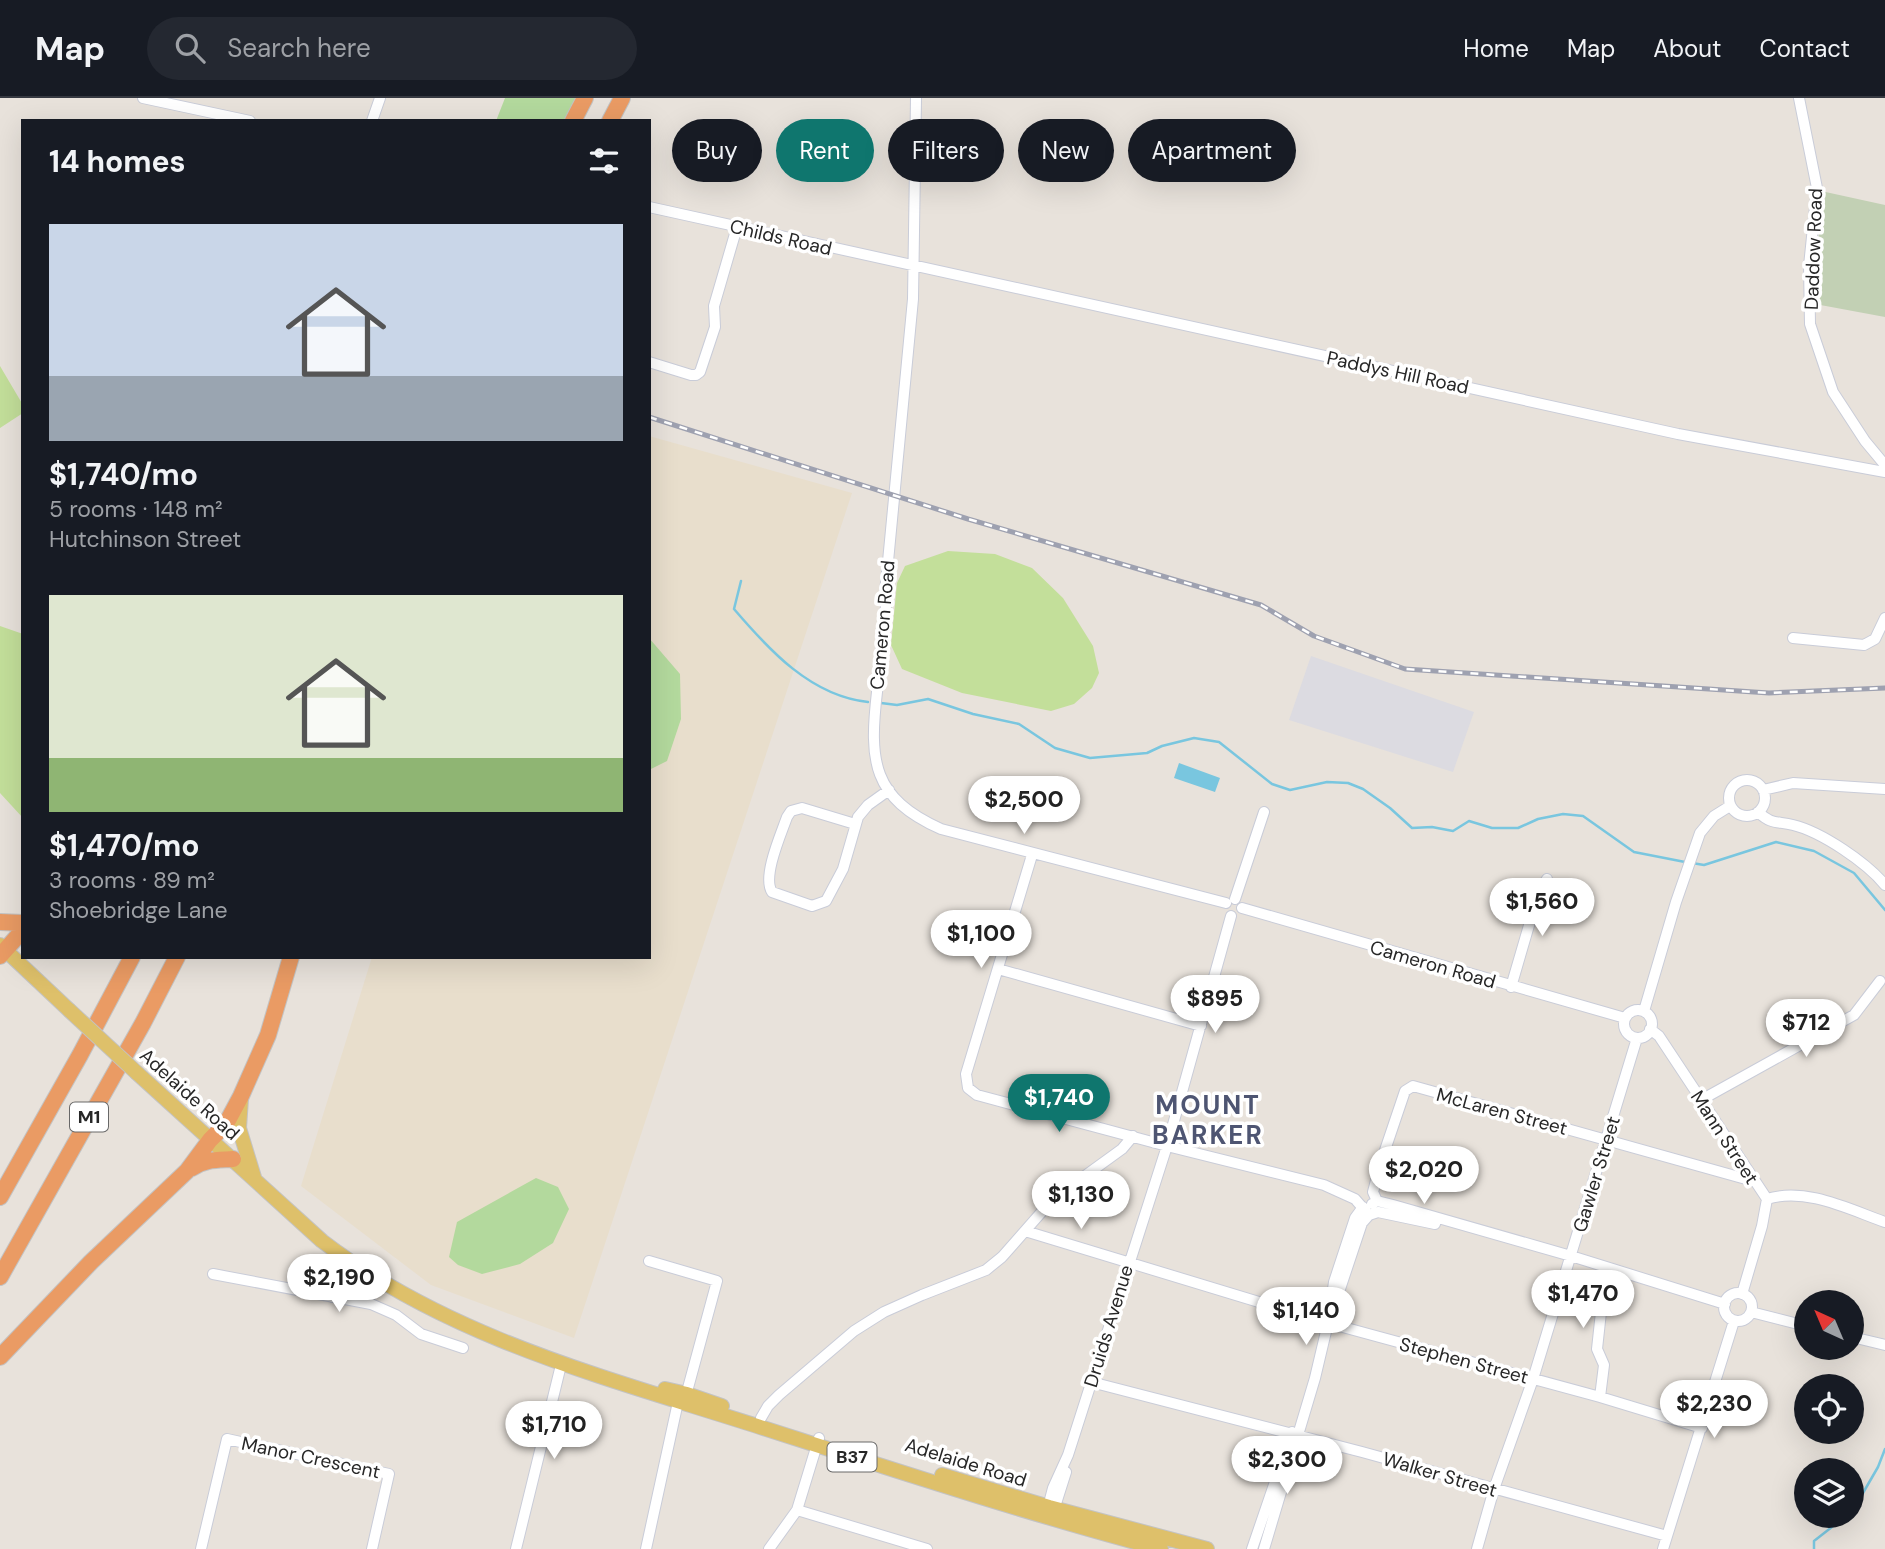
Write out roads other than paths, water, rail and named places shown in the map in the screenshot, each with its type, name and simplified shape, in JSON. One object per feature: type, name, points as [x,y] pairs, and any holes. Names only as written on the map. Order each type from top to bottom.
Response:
[{"type":"highway","points":[[574,119],[585,98]]},
{"type":"highway","points":[[611,119],[622,98]]},
{"type":"highway","points":[[0,922],[21,923]]},
{"type":"highway","points":[[2,946],[21,932]]},
{"type":"highway","name":"M1","points":[[0,1197],[131,959]]},
{"type":"highway","name":"M1","points":[[0,1277],[143,1023],[176,959]]},
{"type":"highway","points":[[187,1171],[226,1124],[242,1096],[268,1035],[290,959]]},
{"type":"highway","points":[[0,1357],[91,1262],[187,1171],[199,1163],[233,1159]]},
{"type":"main road","name":"Adelaide Road","points":[[2,946],[305,1226],[351,1263],[440,1314],[561,1365],[1050,1511],[1161,1549]]},
{"type":"main road","points":[[242,1096],[238,1115],[239,1128],[254,1179]]},
{"type":"main road","name":"Adelaide Road","points":[[683,1400],[761,1418],[818,1442]]},
{"type":"main road","name":"Adelaide Road","points":[[1050,1511],[1207,1549]]},
{"type":"street","points":[[143,98],[241,119]]},
{"type":"street","points":[[373,119],[380,98]]},
{"type":"street","name":"Cameron Road","points":[[916,98],[913,299],[872,733],[873,754],[889,790],[910,813],[933,825],[1032,855],[1234,903],[1625,1018]]},
{"type":"street","name":"Daddow Road","points":[[1799,98],[1806,121],[1817,188],[1809,266],[1810,324],[1833,392],[1885,466]]},
{"type":"street","name":"Childs Road","points":[[651,207],[912,266]]},
{"type":"street","points":[[651,363],[696,376],[700,372],[715,327],[713,306],[737,227]]},
{"type":"street","name":"Paddys Hill Road","points":[[912,266],[1678,434],[1885,472]]},
{"type":"street","points":[[1801,639],[1864,645],[1875,639],[1885,618]]},
{"type":"street","points":[[1740,781],[1754,781],[1763,790],[1764,804],[1758,812],[1743,816],[1730,806],[1729,794],[1732,786],[1740,781]]},
{"type":"street","points":[[1763,790],[1793,783],[1885,789]]},
{"type":"street","points":[[855,824],[802,808],[791,811],[768,877],[772,892],[812,906],[826,901],[843,869],[855,824],[863,810],[889,790]]},
{"type":"street","points":[[1644,1011],[1700,833],[1707,823],[1730,806]]},
{"type":"street","points":[[1758,812],[1771,822],[1792,824],[1841,849],[1865,865],[1885,885]]},
{"type":"street","points":[[1234,903],[1264,813]]},
{"type":"street","points":[[1032,855],[966,1074],[968,1088],[976,1095],[1324,1185],[1355,1199],[1366,1211],[1482,1231]]},
{"type":"street","points":[[1511,986],[1539,891],[1547,879]]},
{"type":"street","name":"Druids Avenue","points":[[1050,1511],[1167,1146],[1231,916],[1225,909],[1234,903]]},
{"type":"street","points":[[998,969],[1201,1026]]},
{"type":"street","points":[[1701,1100],[1854,1014],[1880,981]]},
{"type":"street","points":[[1631,1011],[1644,1011],[1651,1018],[1650,1029],[1646,1035],[1637,1038],[1627,1032],[1625,1018],[1631,1011]]},
{"type":"street","name":"Mann Street","points":[[1650,1029],[1659,1035],[1767,1199],[1742,1294]]},
{"type":"street","name":"Gawler Street","points":[[1477,1549],[1494,1489],[1534,1379],[1637,1038]]},
{"type":"street","name":"McLaren Street","points":[[1377,1201],[1373,1192],[1380,1165],[1405,1091],[1413,1086],[1753,1181]]},
{"type":"street","points":[[761,1418],[770,1403],[854,1331],[884,1312],[922,1294],[986,1270],[1002,1257],[1053,1199],[1122,1149],[1133,1136]]},
{"type":"street","points":[[1767,1199],[1781,1195],[1818,1199],[1885,1222]]},
{"type":"street","points":[[1252,1549],[1315,1378],[1334,1282],[1355,1218],[1377,1201],[1571,1256],[1725,1304]]},
{"type":"street","name":"Stephen Street","points":[[1025,1231],[1328,1323],[1600,1397],[1702,1428]]},
{"type":"street","points":[[646,1549],[683,1400],[717,1281],[649,1261]]},
{"type":"street","points":[[331,1297],[351,1263]]},
{"type":"street","points":[[1600,1397],[1604,1365],[1597,1349],[1601,1312],[1613,1269]]},
{"type":"street","points":[[214,1275],[372,1304],[396,1315],[421,1334],[463,1348]]},
{"type":"street","points":[[1733,1294],[1742,1294],[1749,1299],[1751,1312],[1745,1319],[1734,1321],[1725,1313],[1725,1304],[1733,1294]]},
{"type":"street","points":[[1751,1312],[1794,1323]]},
{"type":"street","points":[[1663,1549],[1734,1321]]},
{"type":"street","points":[[1864,1341],[1885,1345]]},
{"type":"street","points":[[516,1549],[561,1365]]},
{"type":"street","name":"Walker Street","points":[[1091,1382],[1295,1434],[1667,1536]]},
{"type":"street","points":[[1264,1549],[1295,1434]]},
{"type":"street","name":"Manor Crescent","points":[[201,1549],[227,1439],[389,1474],[372,1549]]},
{"type":"street","points":[[769,1549],[797,1510],[818,1442]]},
{"type":"street","points":[[797,1510],[927,1549]]},
{"type":"water","points":[[1179,763],[1220,778],[1215,792],[1174,778]]},
{"type":"waterway","points":[[741,581],[734,609],[777,655],[793,669],[828,691],[868,702]]},
{"type":"waterway","points":[[881,703],[897,705],[928,699],[973,714],[1019,724],[1055,748],[1090,758],[1147,753],[1162,746],[1194,738],[1219,742],[1272,784],[1290,790],[1327,782],[1348,783],[1363,789],[1412,828],[1432,827],[1453,831],[1469,821],[1492,828],[1518,828],[1538,819],[1563,814],[1583,816],[1634,852],[1685,862]]},
{"type":"waterway","points":[[1692,863],[1704,865],[1776,842],[1814,851],[1854,873],[1885,910]]},
{"type":"waterway","points":[[1864,1491],[1885,1449]]},
{"type":"waterway","points":[[1814,1549],[1814,1541],[1831,1528]]},
{"type":"railway","points":[[651,418],[968,519],[1261,605],[1314,636],[1405,669],[1769,693],[1885,688]]},
{"type":"district","name":"MOUNT BARKER","points":[[1208,1120]]}]
